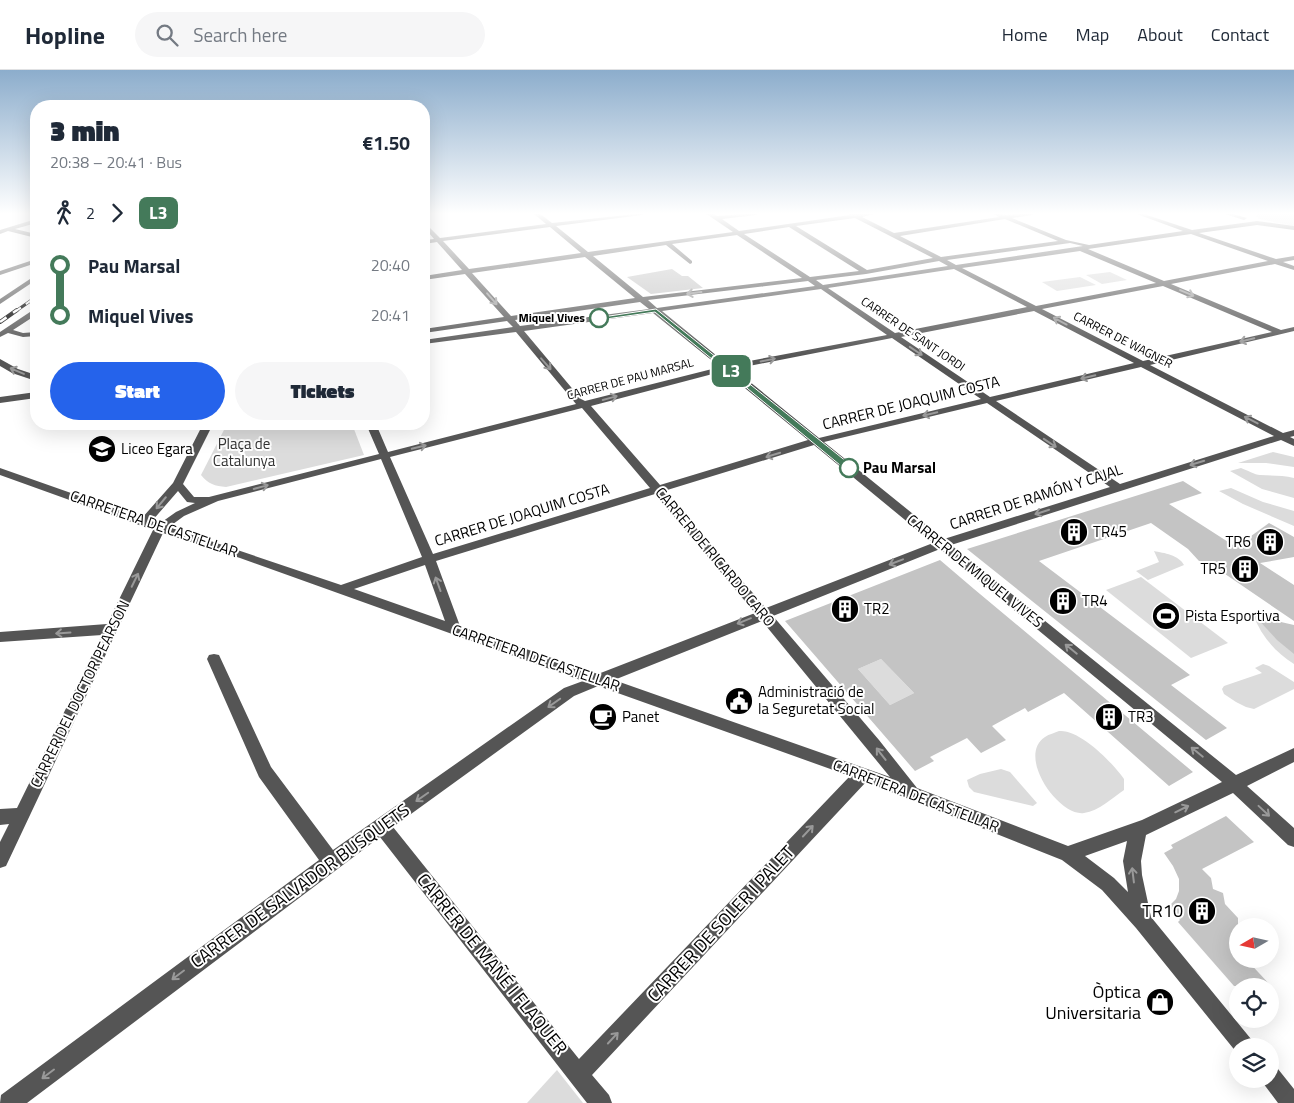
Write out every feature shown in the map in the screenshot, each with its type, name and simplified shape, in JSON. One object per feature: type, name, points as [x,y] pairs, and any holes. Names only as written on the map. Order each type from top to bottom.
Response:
[{"type":"street","name":"CARRER DE RICARDO CARO","points":[[458,261],[515,325],[572,394],[585,405],[658,489],[874,745],[911,792]]},
{"type":"street","points":[[430,277],[540,261]]},
{"type":"street","name":"CARRER DE MIQUEL VIVES","points":[[596,261],[1234,783],[1294,839]]},
{"type":"street","name":"CARRER DE SANT JORDI","points":[[782,261],[1118,488]]},
{"type":"street","points":[[849,261],[866,272]]},
{"type":"street","points":[[430,341],[642,300],[866,272],[928,261]]},
{"type":"street","name":"CARRER DE WAGNER","points":[[945,261],[1294,443]]},
{"type":"street","points":[[430,337],[654,309],[987,261]]},
{"type":"street","points":[[1114,261],[1294,338]]},
{"type":"street","name":"CARRER DE PAU MARSAL","points":[[160,528],[180,514],[214,500],[727,368],[1275,261]]},
{"type":"street","points":[[1277,261],[1294,268]]},
{"type":"street","points":[[0,273],[30,263]]},
{"type":"street","points":[[0,302],[30,282]]},
{"type":"street","points":[[0,342],[28,318]]},
{"type":"street","points":[[0,335],[28,318]]},
{"type":"street","points":[[430,331],[515,325]]},
{"type":"street","name":"CARRER DE JOAQUIM COSTA","points":[[341,589],[429,559],[817,441],[1294,329]]},
{"type":"street","points":[[11,332],[30,334]]},
{"type":"street","points":[[0,362],[15,371],[30,376]]},
{"type":"street","points":[[22,390],[30,383]]},
{"type":"street","points":[[0,392],[30,389]]},
{"type":"street","points":[[0,400],[30,396]]},
{"type":"street","points":[[145,522],[178,484],[205,430]]},
{"type":"street","points":[[373,430],[429,559],[455,630]]},
{"type":"street","name":"CARRER DE RAMÓN Y CAJAL","points":[[597,680],[941,544],[1294,433]]},
{"type":"street","name":"CARRETERA DE CASTELLAR","points":[[0,471],[160,528],[341,589],[863,774],[1068,854],[1108,884],[1143,920],[1238,1038]]},
{"type":"street","points":[[178,484],[191,500],[214,500]]},
{"type":"street","name":"CARRER DEL DOCTOR PEARSON","points":[[0,860],[160,528]]},
{"type":"street","points":[[0,637],[112,630]]},
{"type":"street","points":[[214,659],[265,772],[331,862]]},
{"type":"street","name":"CARRER DE SALVADOR BUSQUETS","points":[[9,1103],[331,862],[569,692],[597,680]]},
{"type":"street","points":[[1068,854],[1138,830],[1294,755]]},
{"type":"street","name":"CARRER DE SOLER I PALET","points":[[580,1074],[863,774]]},
{"type":"street","points":[[0,817],[22,815]]},
{"type":"street","name":"CARRER DE MAÑÉ I FLAQUER","points":[[382,826],[580,1074],[601,1103]]},
{"type":"street","points":[[1138,830],[1132,862],[1132,875],[1143,920]]},
{"type":"street","points":[[1279,1088],[1292,1103]]},
{"type":"green space","points":[[1110,272],[1127,280],[1102,284],[1086,275]]},
{"type":"green space","points":[[1080,277],[1096,285],[1057,291],[1042,282]]},
{"type":"green space","name":"Plaça de Catalunya","points":[[224,430],[354,430],[364,455],[226,487],[212,484],[201,475]]},
{"type":"green space","points":[[1273,452],[1294,457],[1294,467],[1266,463],[1238,463]]},
{"type":"green space","points":[[1241,468],[1258,475],[1294,478],[1294,498],[1262,489],[1230,471]]},
{"type":"green space","points":[[1231,488],[1263,502],[1294,511],[1294,526],[1243,504],[1219,491]]},
{"type":"green space","points":[[1154,551],[1175,557],[1184,565],[1148,580],[1136,571],[1159,562]]},
{"type":"green space","name":"Pista Esportiva","points":[[1141,577],[1228,643],[1191,658],[1106,590]]},
{"type":"green space","points":[[1253,614],[1260,618],[1294,653],[1294,664],[1269,643]]},
{"type":"green space","points":[[881,659],[914,693],[890,705],[858,669]]},
{"type":"green space","points":[[1263,664],[1294,682],[1294,689],[1254,709],[1236,702],[1224,694],[1222,689],[1224,686],[1262,673],[1255,668]]},
{"type":"green space","points":[[1059,731],[1076,735],[1104,756],[1124,779],[1124,790],[1100,807],[1084,813],[1074,812],[1053,796],[1044,784],[1035,757],[1037,746],[1045,737]]},
{"type":"green space","points":[[1001,769],[1010,772],[1037,803],[1033,806],[974,792],[969,787],[967,780],[980,774]]},
{"type":"green space","points":[[557,1070],[583,1103],[527,1103]]},
{"type":"building","points":[[672,269],[682,276],[688,276],[703,288],[651,294],[627,277]]},
{"type":"building","points":[[1183,481],[1202,493],[1169,504],[1236,547],[1269,523],[1294,537],[1294,557],[1260,563],[1294,585],[1294,621],[1206,561],[1199,561],[1188,549],[1151,523],[1039,561],[1190,675],[1171,685],[1227,728],[1206,740],[967,549]]},
{"type":"building","points":[[940,560],[1193,772],[1169,786],[1064,693],[1028,712],[1025,708],[992,726],[1006,740],[981,753],[967,738],[930,757],[934,761],[915,771],[785,621]],"holes":[[[881,659],[914,693],[890,705],[858,669]]]},
{"type":"building","points":[[1255,616],[1294,625],[1294,654],[1277,640]]},
{"type":"building","name":"TR10","points":[[1226,816],[1254,842],[1202,869],[1211,878],[1213,889],[1223,893],[1225,904],[1238,918],[1229,918],[1229,968],[1254,968],[1264,978],[1229,978],[1229,980],[1178,922],[1180,920],[1169,906],[1176,899],[1179,891],[1179,879],[1164,853],[1173,848],[1171,845]]},
{"type":"railway","points":[[16,311],[30,301]]},
{"type":"railway","points":[[0,322],[17,310]]},
{"type":"bus line","name":"L3","points":[[599,318],[656,310],[849,468]]},
{"type":"place","name":"Miquel Vives","points":[[599,318]]},
{"type":"place","name":"Liceo Egara","points":[[102,449]]},
{"type":"place","name":"Pau Marsal","points":[[849,468]]},
{"type":"place","name":"TR45","points":[[1074,532]]},
{"type":"place","name":"TR6","points":[[1270,542]]},
{"type":"place","name":"TR5","points":[[1245,569]]},
{"type":"place","name":"TR4","points":[[1063,601]]},
{"type":"place","name":"TR2","points":[[845,609]]},
{"type":"place","name":"Pista Esportiva","points":[[1166,616]]},
{"type":"place","name":"Administració de la Seguretat Social","points":[[739,701]]},
{"type":"place","name":"Panet","points":[[603,717]]},
{"type":"place","name":"TR3","points":[[1109,717]]},
{"type":"place","name":"TR10","points":[[1202,911]]},
{"type":"place","name":"Òptica Universitaria","points":[[1160,1002]]}]
